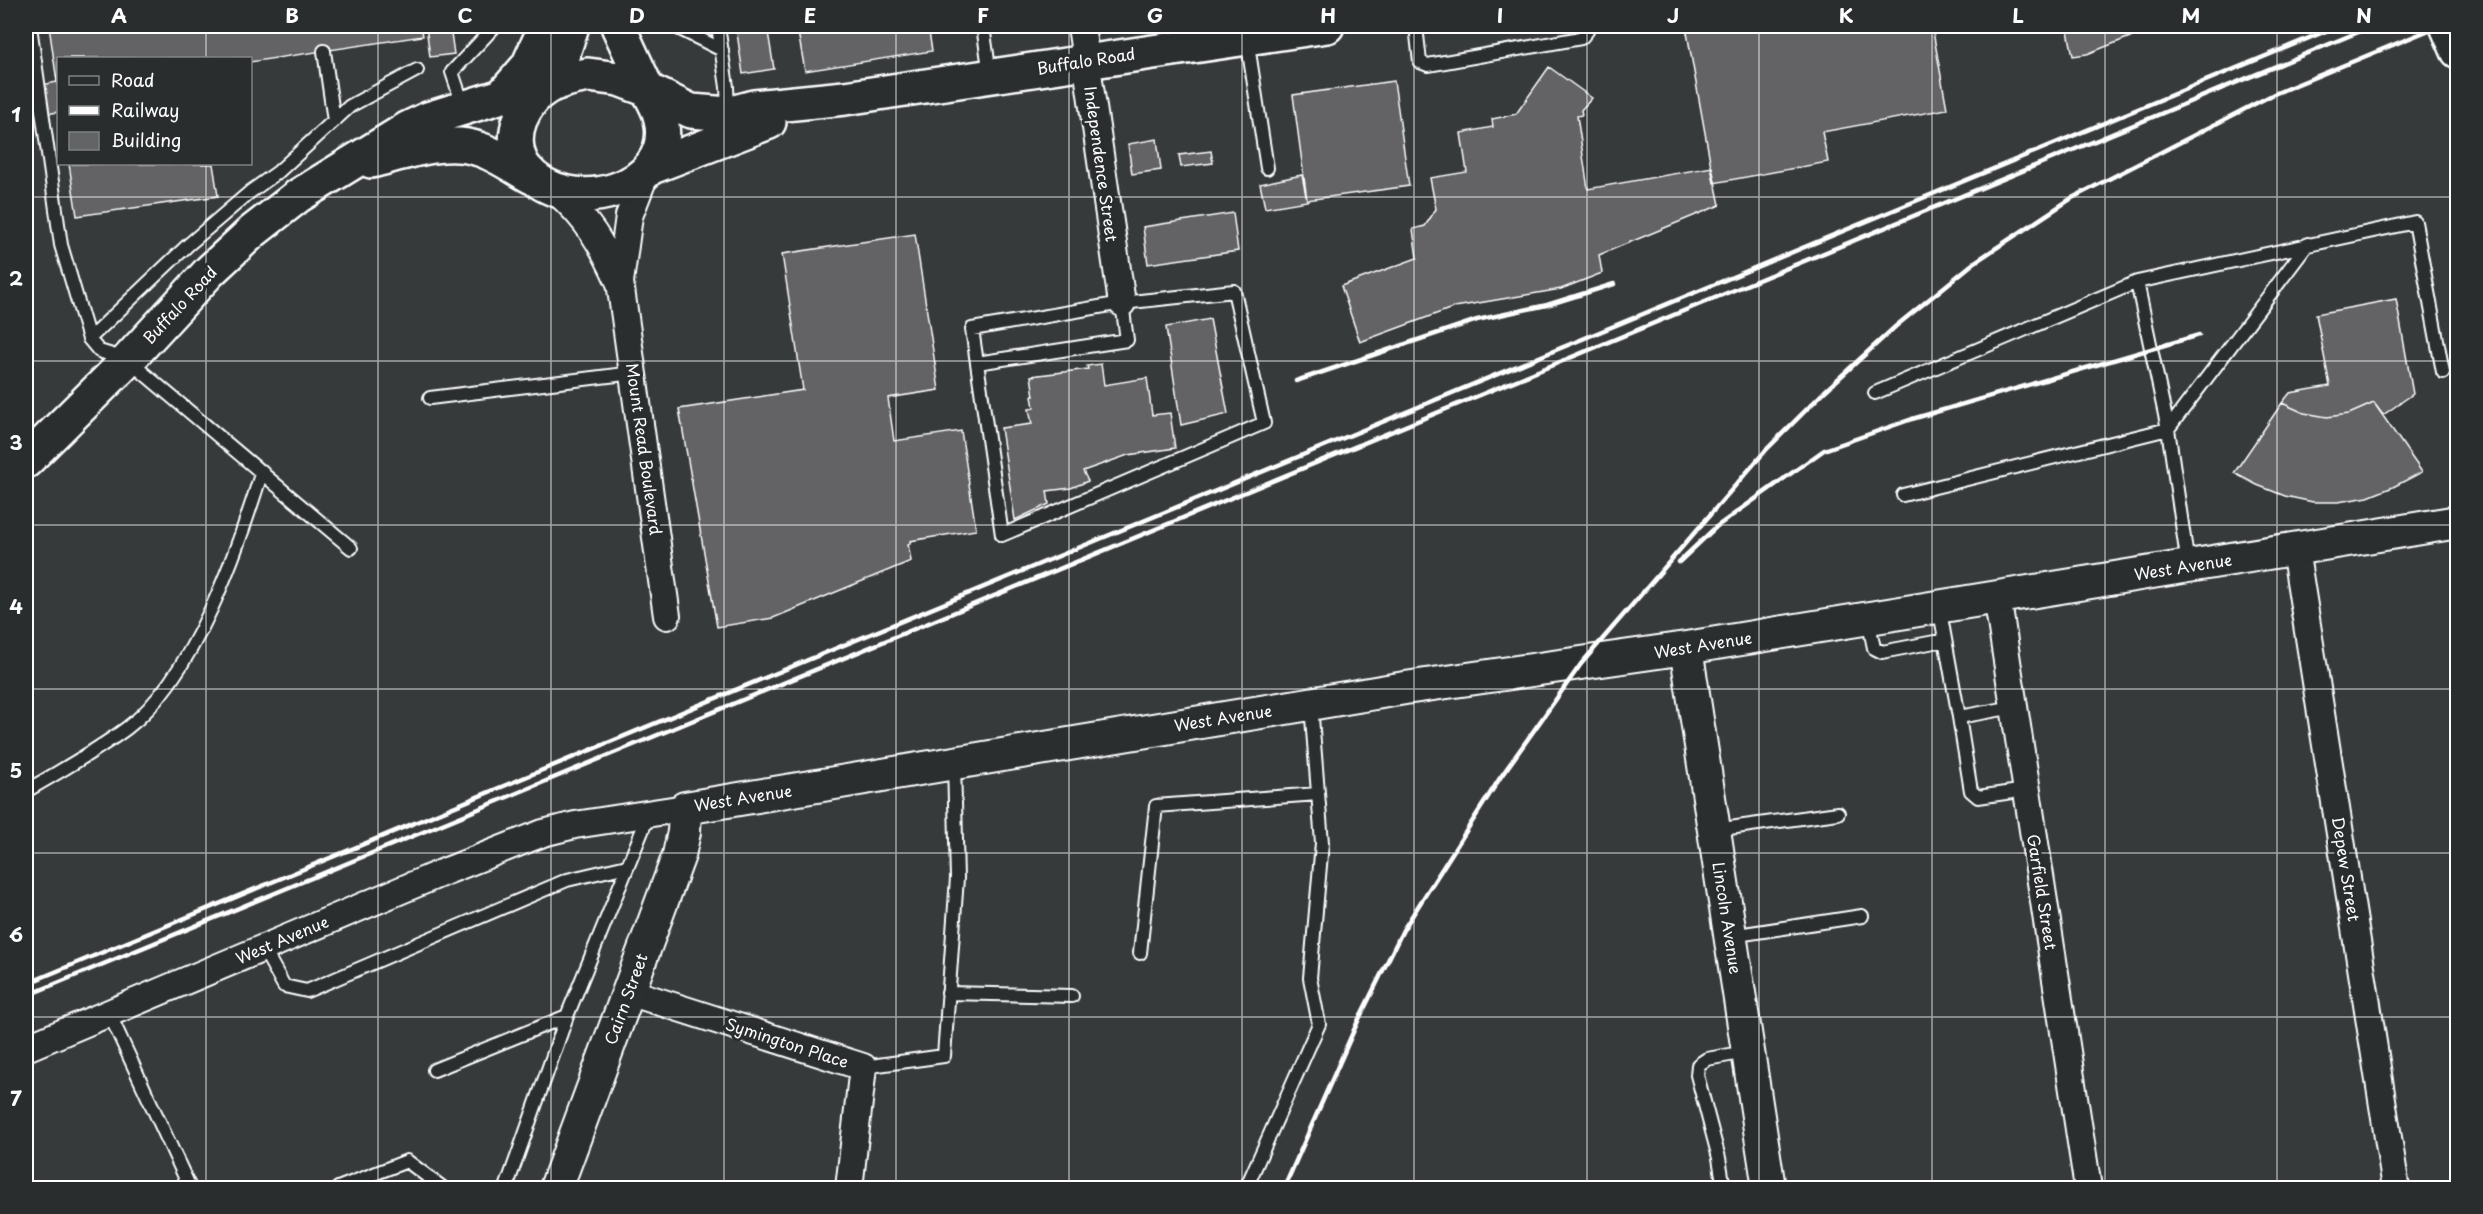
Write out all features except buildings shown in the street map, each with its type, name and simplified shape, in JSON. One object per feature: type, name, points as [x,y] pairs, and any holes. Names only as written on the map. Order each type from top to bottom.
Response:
[{"type":"main road","points":[[502,96],[528,66],[546,26]]},
{"type":"main road","points":[[572,26],[562,56],[522,115],[517,127],[516,140],[521,164],[544,184],[574,195],[605,193],[633,182],[647,170],[661,144],[663,130],[661,118],[618,26]]},
{"type":"main road","points":[[2447,26],[2457,51]]},
{"type":"main road","name":"Buffalo Road","points":[[647,90],[691,111],[728,114],[754,108],[845,98],[1306,27]]},
{"type":"main road","points":[[540,90],[554,83],[588,75],[612,78],[647,90]]},
{"type":"main road","name":"Buffalo Road","points":[[29,450],[128,360],[198,283],[252,232],[298,196],[407,129],[463,106],[502,96],[540,90]]},
{"type":"main road","name":"Buffalo Road","points":[[647,170],[726,137],[845,98]]},
{"type":"main road","name":"Buffalo Road","points":[[348,166],[433,147],[467,146],[481,149],[544,184]]},
{"type":"street","name":"Independence Street","points":[[1081,26],[1122,303]]},
{"type":"street","points":[[620,282],[629,216],[647,170]]},
{"type":"street","points":[[544,184],[577,209],[590,227],[620,282]]},
{"type":"street","name":"Mount Read Boulevard","points":[[620,282],[668,616]]},
{"type":"street","name":"West Avenue","points":[[26,1048],[543,833],[575,825],[1311,704],[1686,648],[2457,522]]},
{"type":"street","name":"Depew Street","points":[[2295,549],[2396,1188]]},
{"type":"street","name":"Garfield Street","points":[[1997,596],[2088,1188]]},
{"type":"street","name":"Lincoln Avenue","points":[[1686,648],[1768,1188]]},
{"type":"street","name":"Cairn Street","points":[[556,1188],[679,855],[684,832],[685,808]]},
{"type":"street","name":"Symington Place","points":[[628,992],[863,1067],[849,1188]]},
{"type":"lane","points":[[30,26],[62,245],[89,339],[99,351],[128,360],[351,548]]},
{"type":"lane","points":[[463,106],[452,72],[495,26]]},
{"type":"lane","points":[[674,26],[722,50]]},
{"type":"lane","points":[[718,26],[728,114]]},
{"type":"lane","points":[[983,26],[990,76]]},
{"type":"lane","points":[[1416,26],[1420,62],[1428,65],[1581,38],[1587,31],[1586,26]]},
{"type":"lane","points":[[1247,37],[1267,168]]},
{"type":"lane","points":[[324,51],[334,121]]},
{"type":"lane","points":[[89,339],[188,245],[250,192],[278,172],[350,106],[417,70]]},
{"type":"lane","points":[[1875,393],[2138,282],[2415,222],[2443,372]]},
{"type":"lane","points":[[1903,495],[2168,429],[2308,244]]},
{"type":"lane","points":[[2138,282],[2168,429],[2188,566]]},
{"type":"lane","points":[[1234,291],[1264,423],[1002,535],[972,329],[1122,303],[1234,291]]},
{"type":"lane","points":[[977,363],[1127,340],[1122,303]]},
{"type":"lane","points":[[430,398],[633,373]]},
{"type":"lane","points":[[26,791],[128,727],[168,683],[191,648],[217,597],[262,471]]},
{"type":"lane","points":[[1939,606],[1971,791],[1978,796],[2026,790]]},
{"type":"lane","points":[[1868,618],[1874,648],[1882,652],[1945,640]]},
{"type":"lane","points":[[1246,1188],[1319,1024],[1310,978],[1322,843],[1311,704]]},
{"type":"lane","points":[[1959,717],[2014,707]]},
{"type":"lane","points":[[863,1067],[944,1056],[957,878],[954,763]]},
{"type":"lane","points":[[1140,953],[1156,806],[1318,794]]},
{"type":"lane","points":[[506,1188],[567,1016],[649,813]]},
{"type":"lane","points":[[1713,830],[1838,813]]},
{"type":"lane","points":[[263,948],[284,986],[307,991],[567,880],[627,866]]},
{"type":"lane","points":[[1730,936],[1862,916]]},
{"type":"lane","points":[[948,993],[1072,996]]},
{"type":"lane","points":[[109,1013],[190,1188]]},
{"type":"lane","points":[[434,1070],[567,1016]]},
{"type":"lane","points":[[1724,1188],[1719,1158],[1697,1075],[1698,1065],[1707,1059],[1748,1052]]},
{"type":"lane","points":[[338,1188],[407,1161],[443,1188]]},
{"type":"railway","points":[[26,984],[2338,26]]},
{"type":"railway","points":[[26,996],[2373,26]]},
{"type":"railway","points":[[1284,1188],[1358,1021],[1403,930],[1500,778],[1581,664],[1766,450],[1825,391],[1896,326],[1975,262],[2072,198],[2274,94],[2439,26]]},
{"type":"railway","points":[[1296,381],[1477,320],[1547,305],[1614,284]]},
{"type":"railway","points":[[1679,562],[1716,527],[1824,450],[1912,419],[2199,335]]}]
